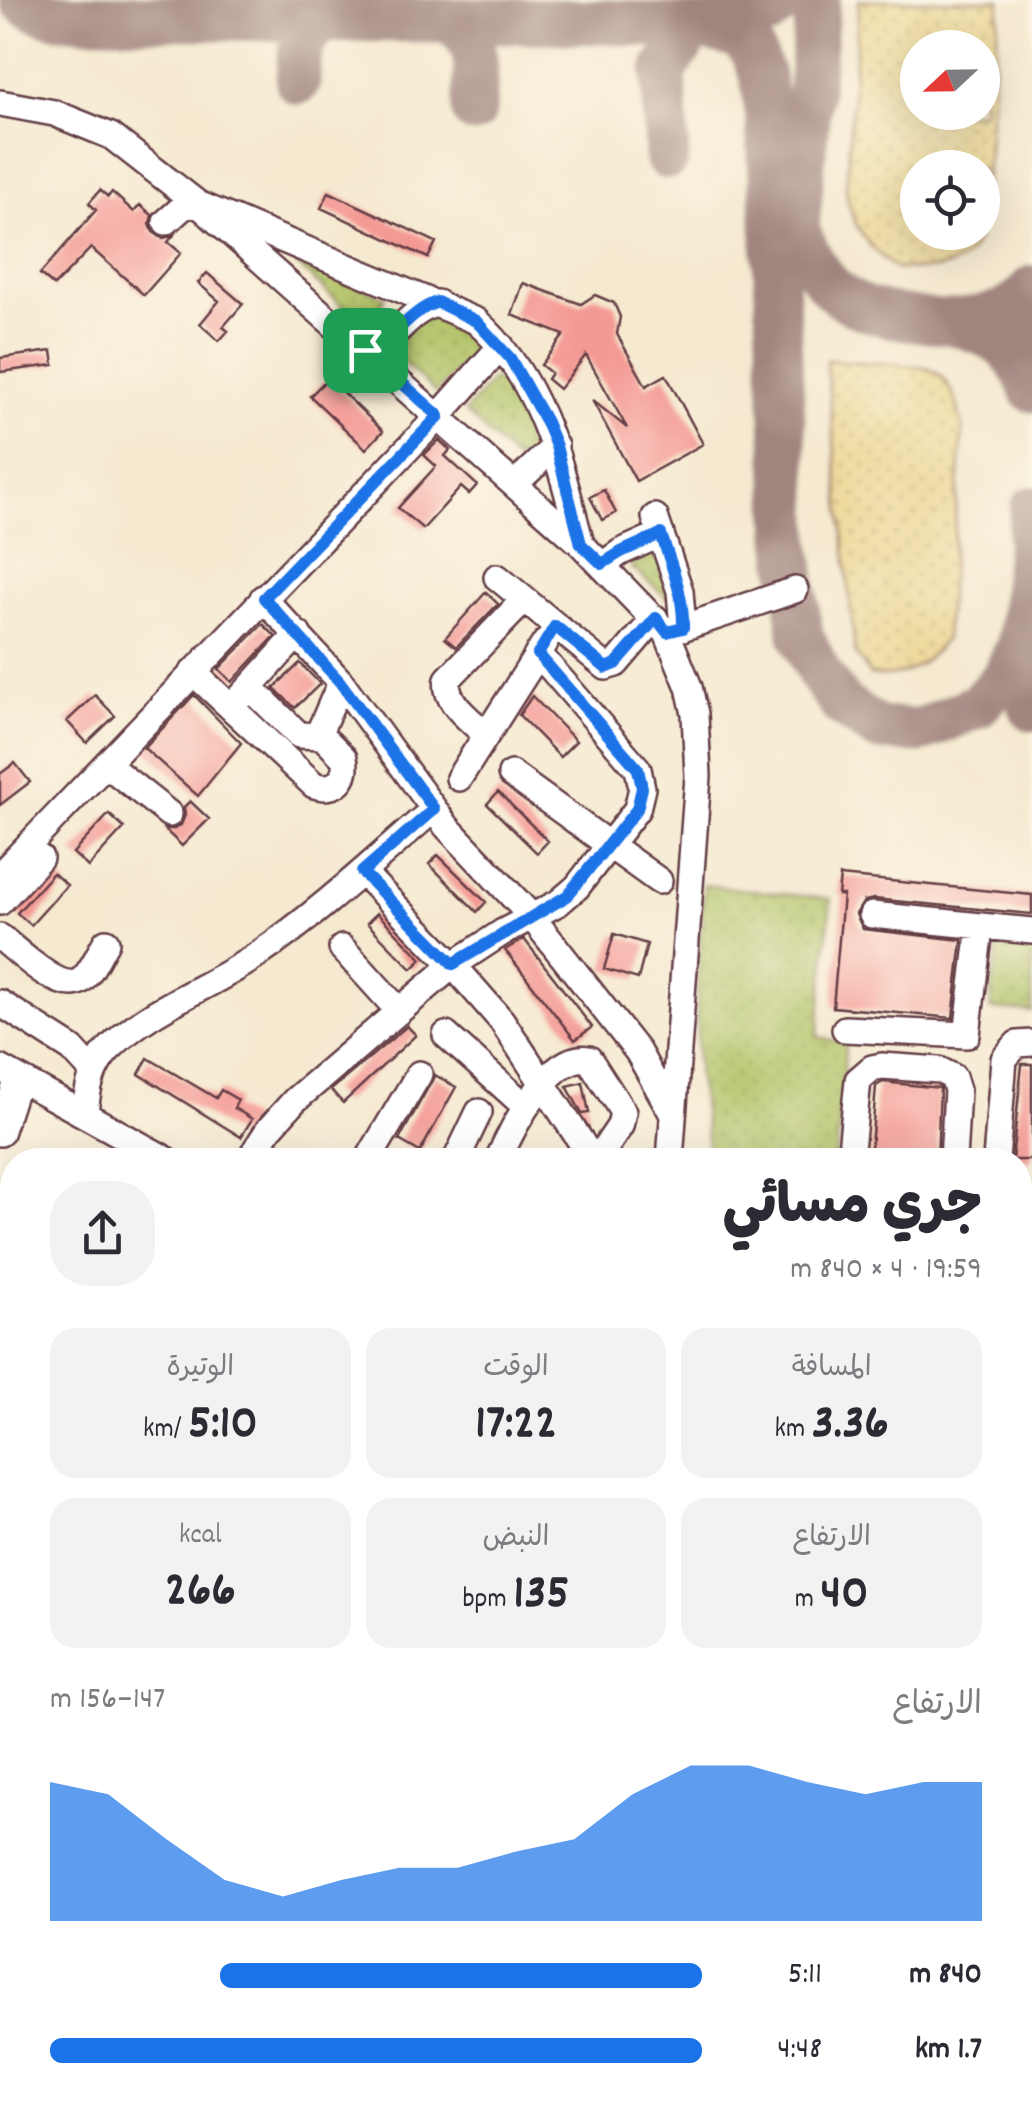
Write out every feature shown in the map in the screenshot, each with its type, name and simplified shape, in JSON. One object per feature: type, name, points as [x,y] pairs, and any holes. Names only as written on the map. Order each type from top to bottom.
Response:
[{"type":"street","points":[[3,101],[70,118],[111,136],[198,204],[669,626],[695,714],[698,776],[671,1148]]},
{"type":"street","points":[[166,222],[184,206],[198,204],[421,303],[476,321],[502,346],[546,422],[581,544]]},
{"type":"street","points":[[375,359],[421,303]]},
{"type":"street","points":[[0,902],[193,672],[502,346]]},
{"type":"street","points":[[514,484],[556,446]]},
{"type":"street","points":[[602,564],[658,525],[680,591],[669,626]]},
{"type":"street","points":[[497,577],[606,668],[669,626],[796,590]]},
{"type":"street","points":[[264,598],[340,682],[434,809],[531,916],[638,1052],[672,1114],[683,1148]]},
{"type":"street","points":[[486,735],[451,700],[446,686],[448,679],[524,600]]},
{"type":"street","points":[[459,778],[555,626]]},
{"type":"street","points":[[231,708],[298,634]]},
{"type":"street","points":[[257,1148],[281,1114],[453,964],[567,896],[637,809],[642,788],[638,769],[538,654]]},
{"type":"street","points":[[193,672],[314,785],[332,788],[345,776],[344,758],[318,735],[299,735],[250,687]]},
{"type":"street","points":[[318,735],[340,682]]},
{"type":"street","points":[[111,768],[169,814]]},
{"type":"street","points":[[0,876],[111,768]]},
{"type":"street","points":[[511,774],[660,881]]},
{"type":"street","points":[[84,1114],[93,1072],[105,1053],[142,1022],[251,960],[434,809]]},
{"type":"street","points":[[362,872],[453,964],[502,1021],[587,1148]]},
{"type":"street","points":[[872,916],[1032,931]]},
{"type":"street","points":[[845,1029],[967,1035],[980,928]]},
{"type":"street","points":[[0,936],[54,979],[68,984],[84,979],[106,942]]},
{"type":"street","points":[[342,948],[399,1011]]},
{"type":"street","points":[[0,1003],[72,1049],[93,1072]]},
{"type":"street","points":[[446,1035],[524,1105]]},
{"type":"street","points":[[997,1148],[1004,1058],[1017,1044],[1032,1043]]},
{"type":"street","points":[[504,1148],[524,1105],[572,1061],[583,1058],[589,1059],[621,1106],[620,1126],[604,1148]]},
{"type":"street","points":[[851,1148],[858,1080],[872,1068],[882,1066],[939,1070],[952,1077],[958,1090],[954,1148]]},
{"type":"street","points":[[0,1133],[9,1073],[145,1148]]},
{"type":"street","points":[[381,1148],[419,1074]]},
{"type":"street","points":[[462,1148],[480,1112]]},
{"type":"green space","points":[[291,259],[386,297],[363,325]]},
{"type":"green space","points":[[427,309],[462,318],[476,349],[436,393],[392,352]]},
{"type":"green space","points":[[492,380],[504,381],[537,443],[517,462],[465,412]]},
{"type":"green space","points":[[660,547],[669,599],[631,567]]},
{"type":"green space","points":[[704,885],[831,899],[818,1037],[846,1043],[837,1148],[708,1148],[697,1071],[697,989]]},
{"type":"green space","points":[[998,947],[1032,949],[1032,1012],[990,1009]]},
{"type":"sand","points":[[859,0],[1000,0],[998,30],[900,30],[900,130],[989,130],[988,150],[900,150],[900,250],[971,250],[969,253],[942,268],[894,268],[874,250],[854,219],[846,190]]},
{"type":"sand","points":[[826,360],[921,367],[937,373],[949,386],[963,429],[945,639],[921,664],[903,673],[870,675],[855,652]]},
{"type":"building","points":[[100,190],[108,197],[112,192],[134,212],[140,205],[152,215],[153,232],[162,238],[173,236],[168,242],[181,253],[144,295],[91,248],[54,286],[40,274],[96,210],[89,203]]},
{"type":"building","points":[[329,192],[436,242],[428,258],[321,208]]},
{"type":"building","points":[[207,273],[243,304],[223,327],[228,331],[219,341],[200,324],[219,301],[198,283]]},
{"type":"building","points":[[523,283],[581,304],[595,295],[614,303],[620,317],[617,334],[646,386],[666,375],[703,444],[636,481],[592,400],[627,428],[586,355],[559,389],[547,379],[551,373],[541,365],[564,335],[512,315]]},
{"type":"building","points":[[52,351],[54,365],[0,372],[0,358]]},
{"type":"building","points":[[328,378],[383,431],[366,449],[310,396]]},
{"type":"building","points":[[439,440],[450,450],[445,456],[477,485],[469,494],[461,487],[423,529],[398,508],[436,466],[424,455]]},
{"type":"building","points":[[604,490],[616,513],[602,520],[590,497]]},
{"type":"building","points":[[486,592],[498,604],[456,647],[445,638]]},
{"type":"building","points":[[263,624],[275,636],[232,682],[219,669]]},
{"type":"building","points":[[300,663],[320,684],[295,708],[274,688]]},
{"type":"building","points":[[95,695],[115,716],[87,743],[67,721]]},
{"type":"building","points":[[194,695],[241,743],[198,796],[144,748]]},
{"type":"building","points":[[532,696],[576,741],[560,757],[519,715]]},
{"type":"building","points":[[15,763],[30,782],[0,805],[0,774]]},
{"type":"building","points":[[498,792],[548,841],[537,853],[487,804]]},
{"type":"building","points":[[190,801],[209,819],[182,846],[164,829],[181,825],[184,807]]},
{"type":"building","points":[[109,814],[124,828],[88,867],[73,853]]},
{"type":"building","points":[[438,855],[486,902],[477,912],[429,864]]},
{"type":"building","points":[[53,873],[67,885],[31,925],[17,913]]},
{"type":"building","points":[[840,876],[1032,895],[1032,914],[864,901],[856,914],[863,929],[962,940],[953,1018],[833,1007],[843,895],[838,895]]},
{"type":"building","points":[[377,913],[422,959],[412,969],[367,923]]},
{"type":"building","points":[[614,934],[647,944],[638,979],[604,969]]},
{"type":"building","points":[[524,939],[592,1027],[575,1040],[505,950]]},
{"type":"building","points":[[407,1026],[416,1035],[343,1103],[331,1090]]},
{"type":"building","points":[[148,1058],[216,1098],[221,1090],[238,1100],[234,1108],[252,1119],[241,1137],[139,1074]]},
{"type":"building","points":[[1022,1064],[1032,1064],[1032,1148],[1013,1148]]},
{"type":"building","points":[[435,1075],[456,1087],[422,1148],[413,1148],[399,1140]]},
{"type":"building","points":[[583,1082],[589,1113],[582,1114],[567,1086]]},
{"type":"building","points":[[883,1082],[940,1088],[938,1148],[871,1148],[876,1086]]},
{"type":"taxiway","points":[[22,0],[45,13],[72,16],[608,22],[702,28],[743,24],[766,15],[787,0]]},
{"type":"taxiway","points":[[818,0],[797,228],[820,273],[847,300],[882,314],[1032,330]]},
{"type":"taxiway","points":[[298,82],[300,53],[306,37],[328,19]]},
{"type":"taxiway","points":[[448,21],[473,49],[474,111]]},
{"type":"taxiway","points":[[667,157],[664,71],[690,34],[702,28],[739,37],[752,50],[762,75],[768,120],[789,539],[801,635],[819,673],[841,704],[878,729],[919,731],[977,706],[1001,681],[1019,646],[1032,509]]},
{"type":"taxiway","points":[[1032,288],[1005,310],[949,322],[1000,344],[1017,362],[1032,390]]},
{"type":"taxiway","points":[[1019,646],[1020,680],[1032,709]]},
{"type":"route","points":[[437,302],[476,321],[502,346],[546,422],[581,544],[602,564],[661,534],[683,603],[683,628],[667,632],[656,618],[616,664],[606,668],[555,626],[538,654],[638,769],[641,799],[567,896],[453,964],[362,872],[434,809],[340,682],[264,598],[439,416],[365,350],[390,340],[412,314],[437,302]]}]
